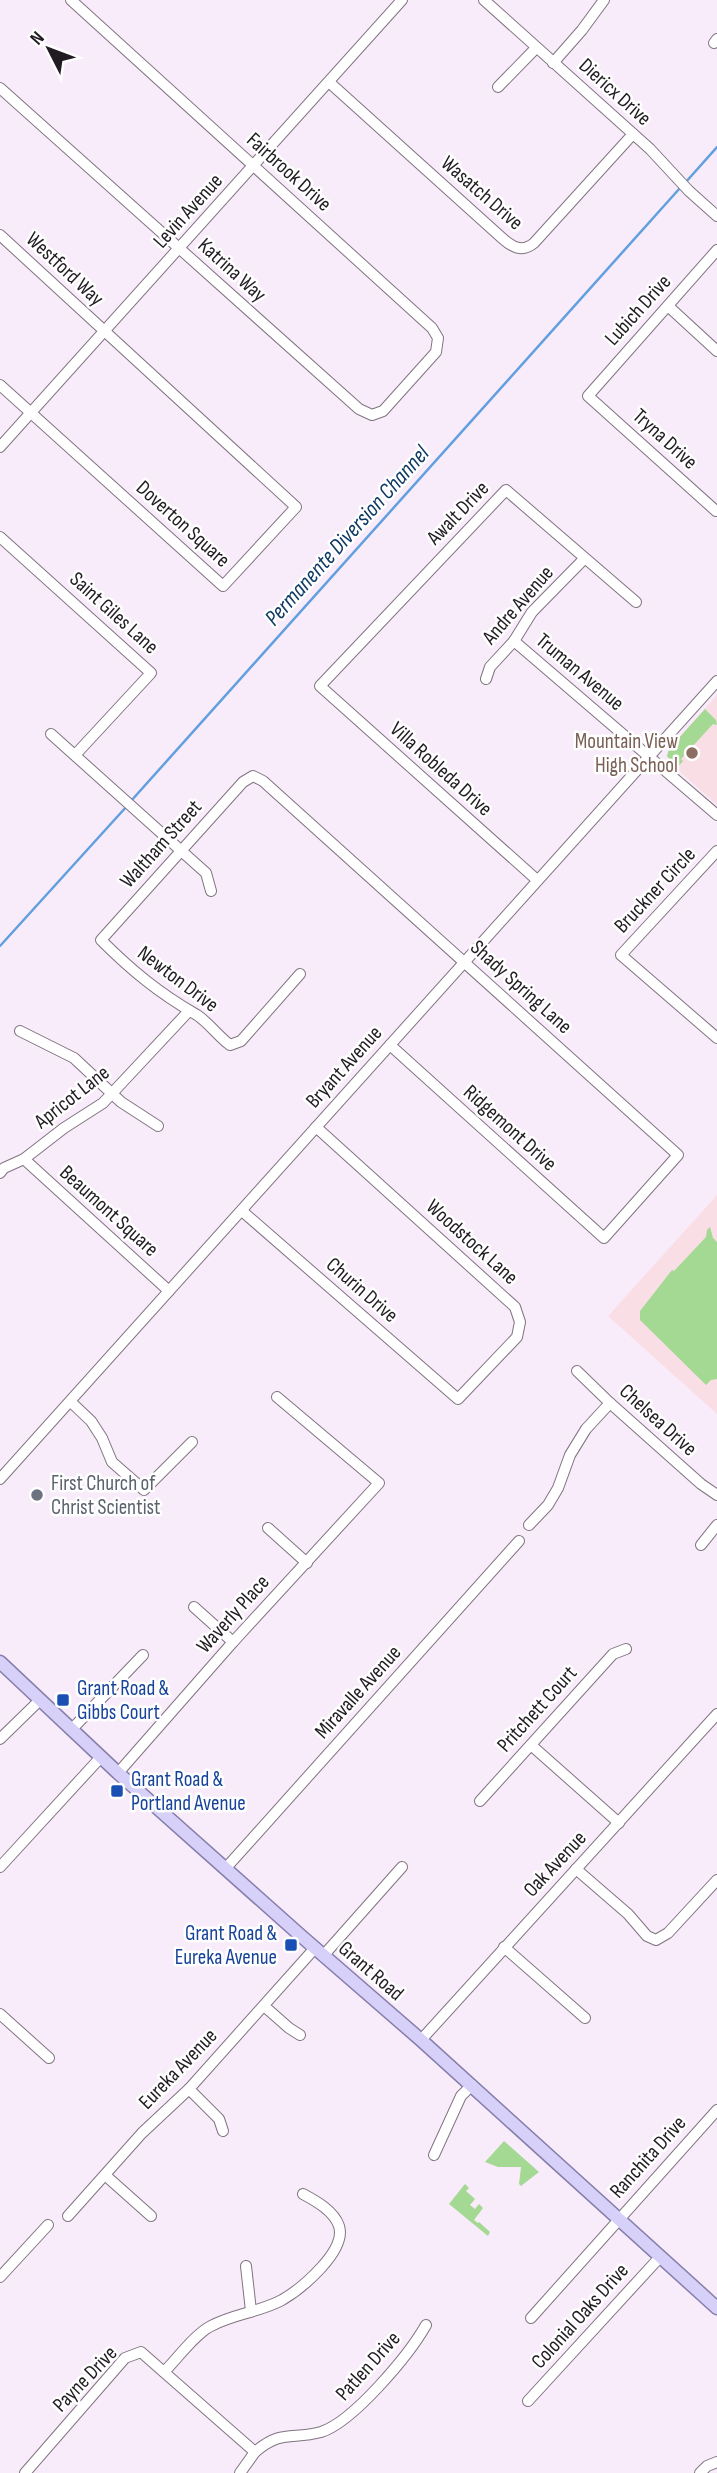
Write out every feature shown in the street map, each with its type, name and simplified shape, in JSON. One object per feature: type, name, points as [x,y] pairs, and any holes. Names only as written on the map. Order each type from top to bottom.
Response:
[{"type":"main road","name":"Grant Road","points":[[0,1662],[118,1773],[421,2040],[717,2308]]},
{"type":"street","name":"Fairbrook Drive","points":[[71,0],[432,328],[438,338],[436,352],[408,383]]},
{"type":"street","name":"Levin Avenue","points":[[0,447],[402,0]]},
{"type":"street","name":"Diericx Drive","points":[[484,0],[633,134],[717,216]]},
{"type":"street","points":[[553,63],[604,0]]},
{"type":"street","points":[[498,87],[536,47]]},
{"type":"street","name":"Wasatch Drive","points":[[330,83],[502,238],[519,249],[534,243],[633,134]]},
{"type":"street","name":"Katrina Way","points":[[0,88],[359,410],[372,415],[383,411],[408,383]]},
{"type":"street","name":"Westford Way","points":[[0,234],[103,332]]},
{"type":"street","name":"Lubich Drive","points":[[588,396],[717,250]]},
{"type":"street","points":[[668,306],[717,351]]},
{"type":"street","name":"Doverton Square","points":[[30,412],[223,586],[287,517],[296,507],[103,332]]},
{"type":"street","points":[[0,386],[30,412]]},
{"type":"street","name":"Tryna Drive","points":[[588,396],[716,512]]},
{"type":"street","name":"Awalt Drive","points":[[320,686],[506,490],[636,602]]},
{"type":"street","name":"Saint Giles Lane","points":[[0,537],[151,673],[76,754]]},
{"type":"street","name":"Andre Avenue","points":[[486,679],[490,667],[514,641],[532,612],[584,559]]},
{"type":"street","name":"Truman Avenue","points":[[514,641],[717,815]]},
{"type":"street","name":"Bryant Avenue","points":[[0,1479],[717,681]]},
{"type":"street","name":"Villa Robleda Drive","points":[[320,686],[537,880]]},
{"type":"street","points":[[51,734],[206,873],[211,891]]},
{"type":"street","name":"Waltham Street","points":[[100,940],[243,782],[253,776]]},
{"type":"street","name":"Shady Spring Lane","points":[[253,776],[263,781],[678,1156],[604,1238]]},
{"type":"street","name":"Bruckner Circle","points":[[717,851],[621,955],[717,1038]]},
{"type":"street","name":"Newton Drive","points":[[100,940],[134,972],[188,1012],[198,1016],[230,1045],[246,1035],[300,974]]},
{"type":"street","name":"Apricot Lane","points":[[0,1173],[4,1168],[24,1159],[112,1094],[188,1012]]},
{"type":"street","points":[[20,1031],[74,1058],[112,1094],[158,1126]]},
{"type":"street","name":"Ridgemont Drive","points":[[390,1045],[604,1238]]},
{"type":"street","name":"Woodstock Lane","points":[[316,1127],[515,1307],[520,1322],[517,1337],[458,1399]]},
{"type":"street","name":"Beaumont Square","points":[[24,1159],[169,1291]]},
{"type":"street","name":"Churin Drive","points":[[242,1211],[458,1399]]},
{"type":"street","name":"Chelsea Drive","points":[[577,1371],[701,1484],[717,1495]]},
{"type":"street","name":"Waverly Place","points":[[118,1773],[233,1642],[379,1483],[277,1397]]},
{"type":"street","points":[[71,1402],[91,1421],[112,1462],[144,1490],[191,1442]]},
{"type":"street","points":[[529,1525],[548,1505],[558,1488],[570,1455],[586,1429],[610,1403]]},
{"type":"street","points":[[701,1545],[717,1525]]},
{"type":"street","points":[[268,1528],[307,1563]]},
{"type":"street","name":"Miravalle Avenue","points":[[225,1869],[519,1541]]},
{"type":"street","points":[[194,1607],[233,1642]]},
{"type":"street","name":"Pritchett Court","points":[[480,1801],[613,1654],[626,1649]]},
{"type":"street","points":[[72,1729],[143,1655]]},
{"type":"street","points":[[0,1739],[40,1700]]},
{"type":"street","name":"Oak Avenue","points":[[421,2040],[717,1714]]},
{"type":"street","points":[[531,1745],[619,1823]]},
{"type":"street","points":[[0,1867],[102,1758]]},
{"type":"street","name":"Eureka Avenue","points":[[68,2216],[142,2133],[189,2089],[264,2006],[402,1867]]},
{"type":"street","points":[[576,1869],[628,1914],[647,1936],[656,1940],[668,1933],[717,1880]]},
{"type":"street","points":[[505,1947],[585,2018]]},
{"type":"street","points":[[264,2006],[300,2035]]},
{"type":"street","points":[[0,2014],[49,2058]]},
{"type":"street","points":[[434,2155],[461,2096],[471,2085]]},
{"type":"street","points":[[189,2089],[219,2119],[223,2131]]},
{"type":"street","name":"Ranchita Drive","points":[[531,2318],[717,2110]]},
{"type":"street","points":[[105,2175],[151,2216]]},
{"type":"street","points":[[164,2372],[208,2327],[279,2301],[299,2289],[323,2267],[339,2238],[339,2226],[318,2202],[303,2194]]},
{"type":"street","points":[[0,2277],[48,2225]]},
{"type":"street","name":"Colonial Oaks Drive","points":[[528,2401],[660,2257]]},
{"type":"street","points":[[246,2266],[251,2311]]},
{"type":"street","name":"Patlen Drive","points":[[255,2452],[269,2440],[286,2435],[323,2431],[344,2421],[410,2351],[426,2325]]},
{"type":"street","name":"Payne Drive","points":[[25,2473],[125,2358],[141,2353],[255,2452]]},
{"type":"street","points":[[240,2473],[255,2452]]},
{"type":"street","points":[[700,2473],[717,2462]]},
{"type":"shaded area","name":"Mountain View High School","points":[[717,695],[717,805],[669,762],[667,756],[669,749]]},
{"type":"shaded area","points":[[717,1195],[717,1414],[608,1316]]},
{"type":"green space","points":[[705,709],[716,720],[717,725],[713,724],[681,759],[683,761],[677,768],[667,756],[669,749]]},
{"type":"green space","points":[[710,1227],[717,1242],[717,1379],[706,1385],[640,1320],[640,1311],[672,1270],[674,1271],[706,1237]]},
{"type":"green space","points":[[504,2141],[539,2172],[521,2186],[521,2167],[498,2167],[485,2162]]},
{"type":"green space","points":[[465,2184],[469,2188],[466,2191],[475,2199],[470,2205],[475,2209],[479,2204],[483,2208],[474,2220],[490,2232],[488,2236],[449,2204]]},
{"type":"waterway","name":"Permanente Diversion Channel","points":[[685,183],[717,147]]},
{"type":"waterway","name":"Permanente Diversion Channel","points":[[131,801],[680,188]]},
{"type":"waterway","name":"Permanente Diversion Channel","points":[[0,946],[127,806]]},
{"type":"place","name":"Mountain View High School","points":[[692,753]]},
{"type":"place","name":"First Church of Christ Scientist","points":[[37,1495]]},
{"type":"place","name":"Grant Road & Gibbs Court","points":[[63,1700]]},
{"type":"place","name":"Grant Road & Portland Avenue","points":[[117,1791]]},
{"type":"place","name":"Grant Road & Eureka Avenue","points":[[291,1945]]}]
